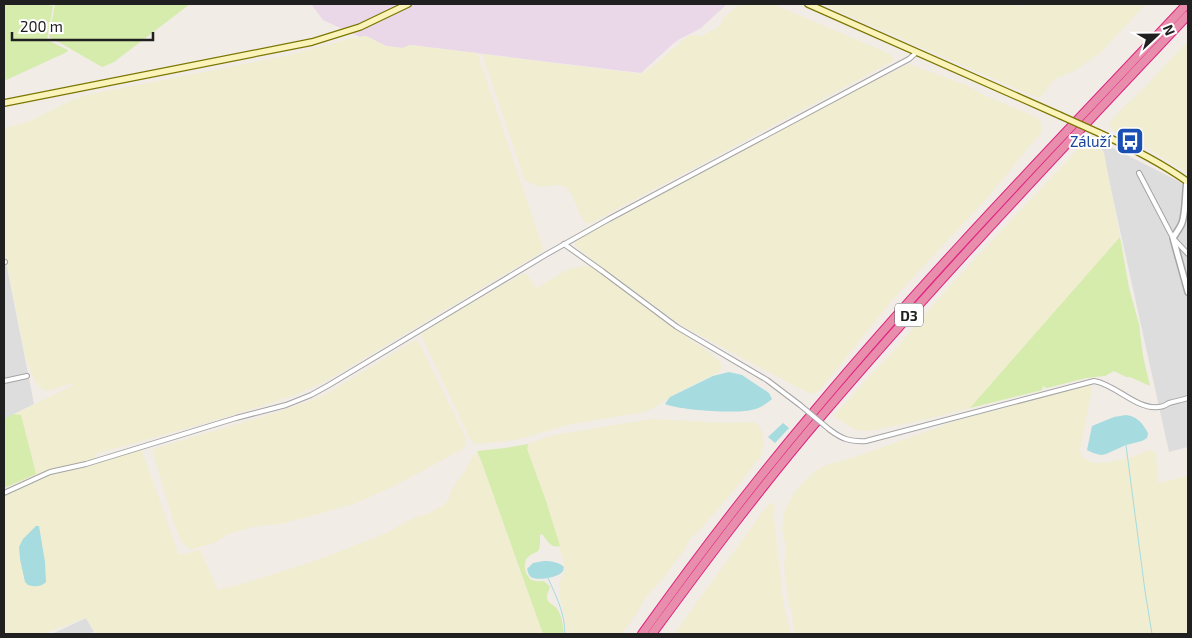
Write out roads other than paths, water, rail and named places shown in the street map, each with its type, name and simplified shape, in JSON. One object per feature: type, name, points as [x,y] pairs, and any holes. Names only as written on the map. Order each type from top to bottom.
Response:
[{"type":"highway","name":"D3","points":[[642,634],[756,482],[866,351],[995,208],[1187,4]]},
{"type":"highway","name":"D3","points":[[652,634],[763,488],[872,357],[996,220],[1188,15]]},
{"type":"main road","points":[[4,102],[312,42],[360,26],[408,4]]},
{"type":"main road","points":[[808,4],[1141,152],[1169,168],[1188,182]]},
{"type":"street","points":[[4,493],[50,472],[86,464],[236,418],[286,405],[311,395],[564,244],[909,59],[917,52]]},
{"type":"street","points":[[1139,173],[1173,238],[1188,292]]},
{"type":"street","points":[[1173,238],[1182,223],[1188,182]]},
{"type":"street","points":[[1173,238],[1188,254]]},
{"type":"street","points":[[564,244],[686,334],[767,380],[841,438],[855,442],[866,441],[1094,381],[1111,387],[1130,399],[1151,407],[1160,407],[1188,398]]},
{"type":"street","points":[[4,381],[28,376]]},
{"type":"water","points":[[729,372],[742,375],[769,393],[772,399],[760,407],[743,411],[694,410],[665,404],[670,397],[713,376]]},
{"type":"water","points":[[1126,415],[1133,417],[1142,424],[1148,433],[1147,438],[1101,455],[1087,450],[1092,426],[1114,417]]},
{"type":"water","points":[[783,423],[789,428],[775,443],[768,437]]},
{"type":"water","points":[[36,526],[39,526],[46,582],[35,586],[28,585],[25,582],[19,547],[23,539]]},
{"type":"water","points":[[544,561],[560,564],[564,567],[563,571],[547,578],[538,579],[531,577],[527,569],[533,563]]},
{"type":"waterway","points":[[1126,445],[1152,634]]},
{"type":"waterway","points":[[548,578],[562,612],[565,634]]},
{"type":"place","name":"Záluží","points":[[1130,141]]}]
